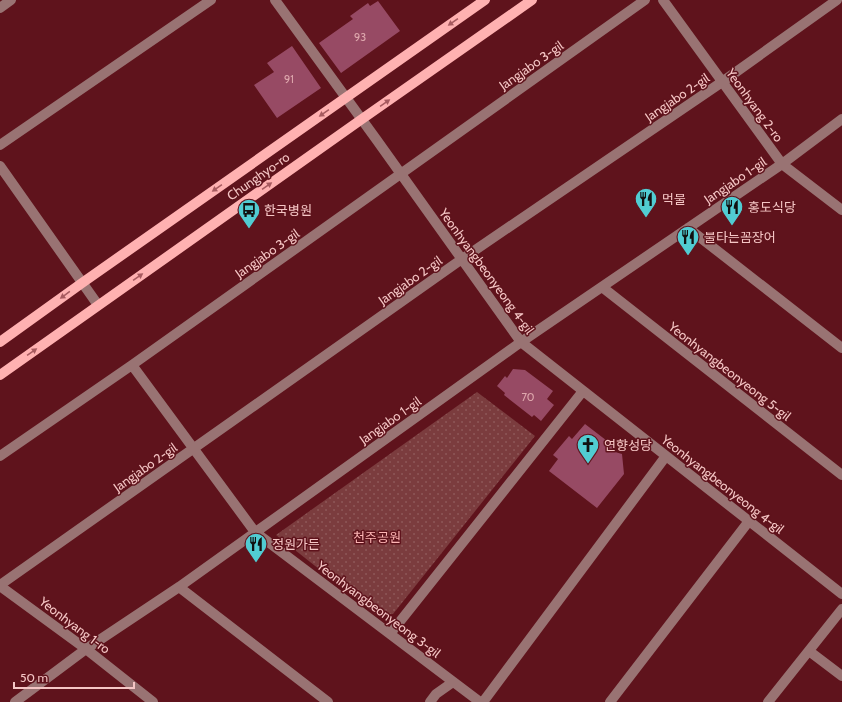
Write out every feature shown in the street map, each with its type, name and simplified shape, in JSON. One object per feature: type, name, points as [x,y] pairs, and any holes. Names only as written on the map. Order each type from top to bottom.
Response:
[{"type":"main road","name":"Chunghyo-ro","points":[[0,342],[485,0]]},
{"type":"main road","name":"Chunghyo-ro","points":[[0,375],[532,0]]},
{"type":"street","points":[[0,8],[11,0]]},
{"type":"street","points":[[0,145],[211,0]]},
{"type":"street","name":"Yeonhyangbeonyeong 4-gil","points":[[275,0],[521,342],[842,594]]},
{"type":"street","name":"Jangjabo 3-gil","points":[[0,456],[132,365],[645,0]]},
{"type":"street","name":"Yeonhyang 2-ro","points":[[663,0],[782,164],[842,210]]},
{"type":"street","name":"Jangjabo 2-gil","points":[[0,585],[462,259],[722,82],[837,0]]},
{"type":"street","name":"Jangjabo 1-gil","points":[[15,702],[86,649],[179,587],[521,342],[782,164],[842,119]]},
{"type":"street","points":[[0,166],[98,306]]},
{"type":"street","points":[[688,228],[842,348]]},
{"type":"street","name":"Yeonhyangbeonyeong 5-gil","points":[[602,287],[842,475]]},
{"type":"street","name":"Yeonhyangbeonyeong 3-gil","points":[[132,365],[255,532],[480,702]]},
{"type":"street","points":[[390,634],[583,390]]},
{"type":"street","points":[[483,702],[666,456]]},
{"type":"street","points":[[610,702],[749,521]]},
{"type":"street","name":"Yeonhyang 1-ro","points":[[0,585],[86,649],[153,702]]},
{"type":"street","points":[[179,587],[328,702]]},
{"type":"street","points":[[768,702],[842,609]]},
{"type":"street","points":[[809,650],[842,676]]},
{"type":"street","points":[[430,702],[436,694],[453,682]]},
{"type":"green space","name":"천주공원","points":[[477,392],[535,436],[393,614],[377,615],[276,535]]},
{"type":"building","points":[[378,1],[400,31],[341,73],[319,43],[353,19],[350,16],[368,3],[370,6]]},
{"type":"building","points":[[292,46],[321,88],[277,118],[254,85],[274,72],[267,63]]},
{"type":"building","points":[[513,369],[525,370],[553,391],[547,399],[554,405],[541,421],[534,415],[532,417],[504,395],[505,393],[497,386],[505,376],[507,378]]},
{"type":"building","name":"연향성당","points":[[585,424],[615,447],[615,452],[622,454],[624,474],[597,508],[549,471],[558,459],[553,455],[569,436],[572,439]]},
{"type":"place","name":"먹물","points":[[646,218]]},
{"type":"place","name":"홍도식당","points":[[732,226]]},
{"type":"place","name":"한국병원","points":[[249,230]]},
{"type":"place","name":"불타는꼼장어","points":[[688,256]]},
{"type":"place","name":"연향성당","points":[[588,464]]},
{"type":"place","name":"정원가든","points":[[256,564]]}]
